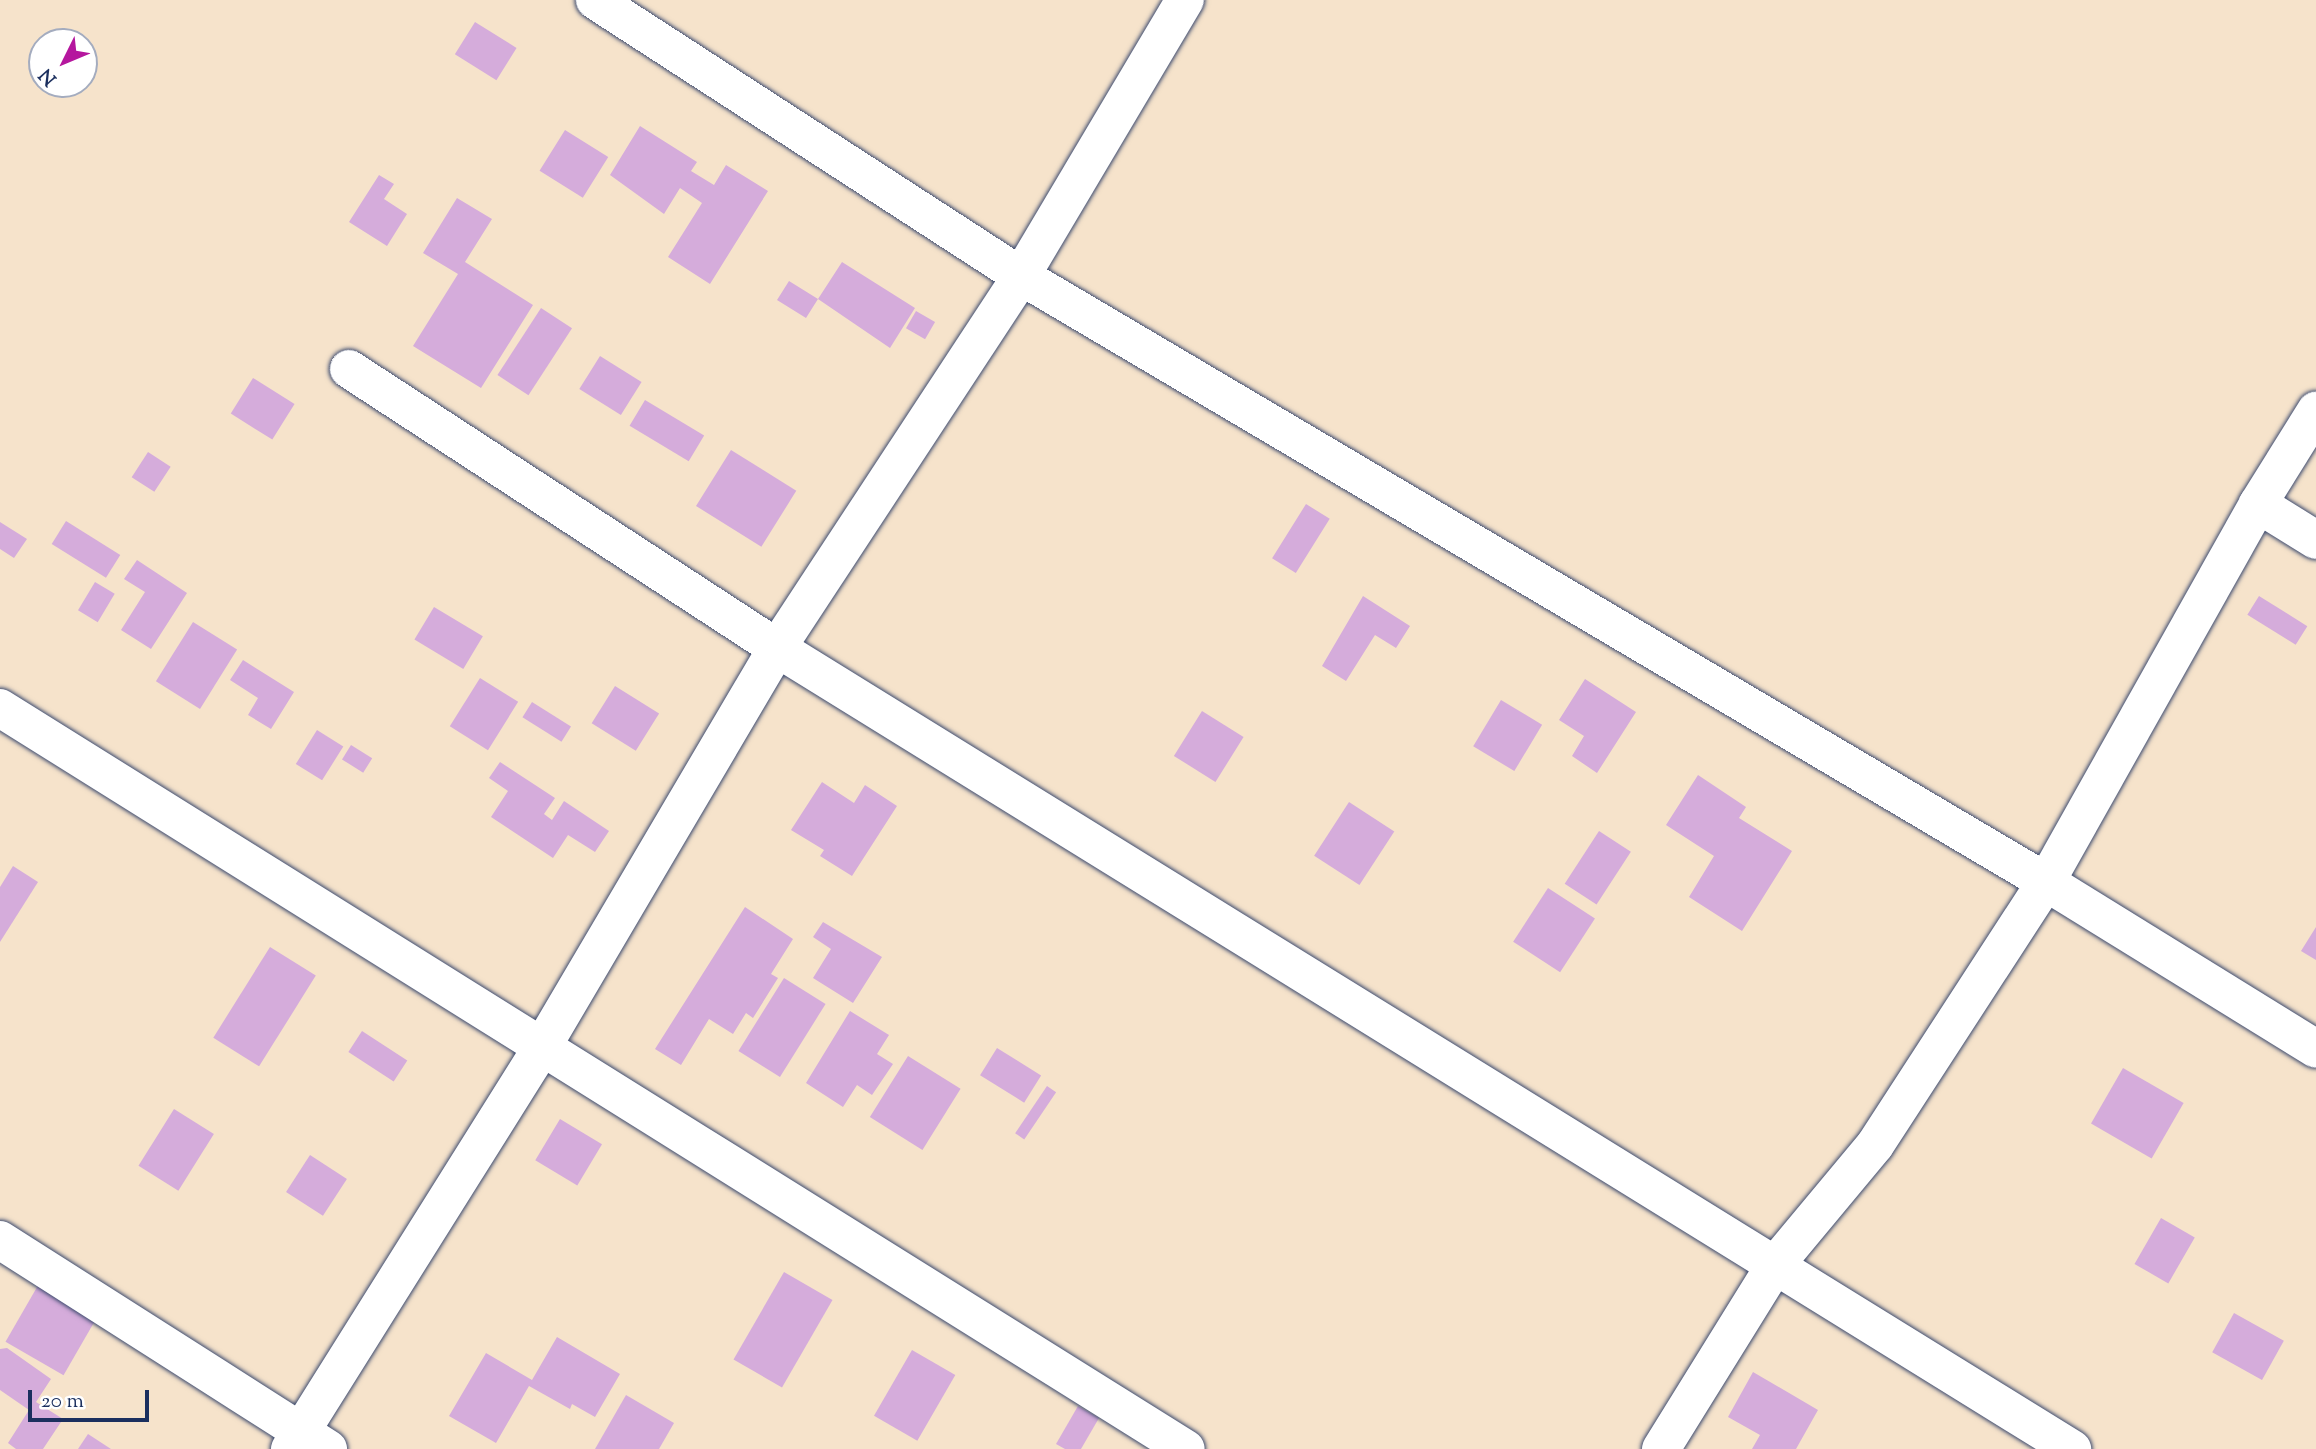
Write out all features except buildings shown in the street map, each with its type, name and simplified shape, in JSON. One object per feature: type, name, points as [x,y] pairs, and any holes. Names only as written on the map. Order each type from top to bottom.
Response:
[{"type":"street","points":[[595,0],[1021,276],[2046,882],[2316,1049]]},
{"type":"street","points":[[0,1240],[306,1443],[777,648],[1021,276],[1185,0]]},
{"type":"street","points":[[349,369],[777,648],[2072,1449]]},
{"type":"street","points":[[1661,1449],[1775,1265],[1875,1145],[2046,882],[2259,503],[2316,411]]},
{"type":"street","points":[[2259,503],[2316,540]]},
{"type":"street","points":[[0,708],[1186,1449]]}]
